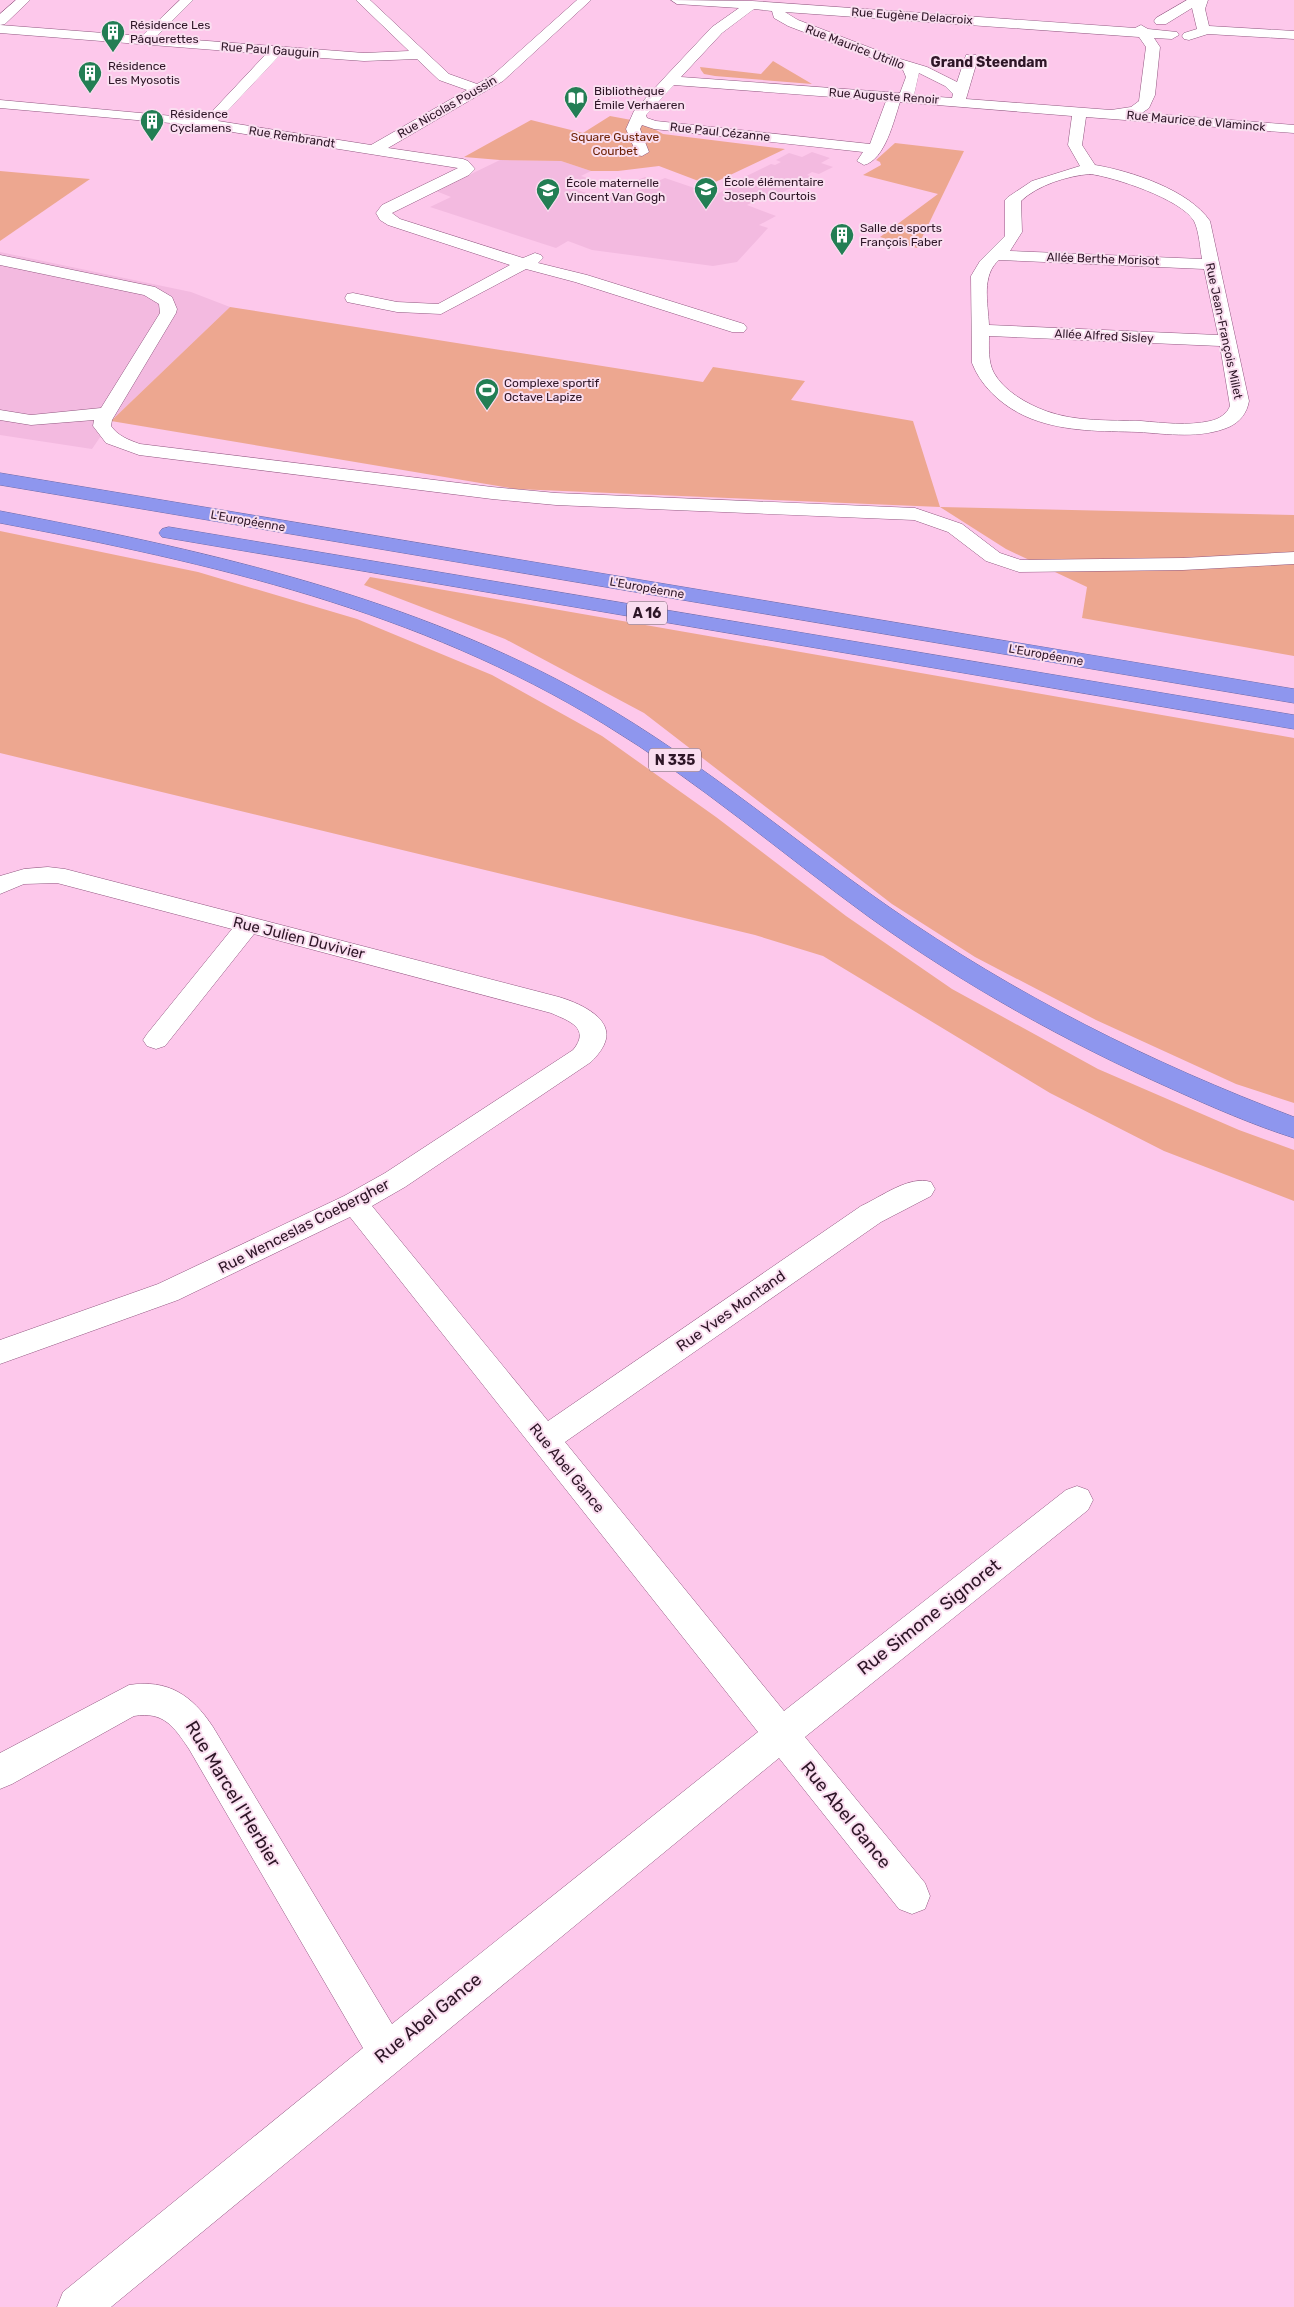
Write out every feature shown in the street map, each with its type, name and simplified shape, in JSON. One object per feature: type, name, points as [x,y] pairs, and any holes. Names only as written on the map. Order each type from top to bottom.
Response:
[{"type":"highway","name":"L'Européenne","points":[[0,479],[1294,696]]},
{"type":"highway","points":[[56,489],[448,540],[1294,681]]},
{"type":"highway","name":"L'Européenne","points":[[0,504],[1294,722]]},
{"type":"highway","name":"N 335","points":[[0,517],[147,546],[270,574],[386,611],[488,652],[568,693],[648,742],[914,937],[1009,997],[1112,1052],[1208,1095],[1294,1128]]},
{"type":"street","points":[[0,21],[24,0]]},
{"type":"street","points":[[145,40],[187,0]]},
{"type":"street","points":[[362,0],[447,79],[479,89]]},
{"type":"street","name":"Rue Nicolas Poussin","points":[[373,150],[506,72],[585,0]]},
{"type":"street","name":"Rue Eugène Delacroix","points":[[677,0],[1117,31],[1151,27],[1172,35],[1193,36],[1201,33],[1204,28]]},
{"type":"street","points":[[1151,27],[1196,0]]},
{"type":"street","points":[[1202,0],[1198,9],[1204,28]]},
{"type":"street","points":[[642,152],[633,129],[638,116],[717,30],[752,5]]},
{"type":"street","name":"Rue Maurice Utrillo","points":[[778,7],[778,13],[787,21],[908,67],[913,71],[913,76],[900,97]]},
{"type":"street","points":[[1151,27],[1183,20],[1204,28],[1294,35]]},
{"type":"street","points":[[1098,112],[1128,112],[1146,104],[1153,47],[1151,27]]},
{"type":"street","name":"Rue Paul Gauguin","points":[[0,29],[373,57],[420,55]]},
{"type":"street","points":[[208,124],[277,50]]},
{"type":"street","points":[[959,97],[971,58]]},
{"type":"street","points":[[894,61],[928,72],[957,88],[959,97]]},
{"type":"street","name":"Rue Auguste Renoir","points":[[670,80],[900,97],[959,97],[1098,112]]},
{"type":"street","points":[[864,161],[882,137],[900,97]]},
{"type":"street","name":"Rue Rembrandt","points":[[0,104],[138,115],[208,124],[463,164],[467,168],[464,172],[392,206]]},
{"type":"street","points":[[1080,111],[1075,145],[1090,169]]},
{"type":"street","name":"Rue Maurice de Vlaminck","points":[[1098,112],[1294,129]]},
{"type":"street","name":"Rue Paul Cézanne","points":[[638,116],[642,122],[654,125],[874,149]]},
{"type":"street","name":"Rue Jean-François Millet","points":[[1090,169],[1117,175],[1178,200],[1191,208],[1202,220],[1240,401],[1238,410],[1232,418],[1219,424],[1191,429],[1068,423],[1047,418],[1029,410],[1008,396],[992,382],[982,367],[979,276],[984,264],[1006,246],[1013,236],[1012,202],[1016,196],[1074,172],[1090,169]]},
{"type":"street","points":[[581,278],[541,255],[392,206],[384,215],[394,222],[524,264],[581,278],[738,328]]},
{"type":"street","points":[[353,298],[397,307],[441,310],[541,255]]},
{"type":"street","name":"Allée Berthe Morisot","points":[[995,255],[1210,264]]},
{"type":"street","points":[[0,260],[149,292],[166,301],[169,309],[168,313],[107,413],[102,426],[109,437],[117,442],[139,449],[556,499],[915,514],[934,519],[955,528],[993,557],[1019,566],[1183,564],[1294,558]]},
{"type":"street","name":"Allée Alfred Sisley","points":[[980,330],[1228,341]]},
{"type":"street","points":[[0,415],[31,420],[107,413]]},
{"type":"street","name":"Rue Julien Duvivier","points":[[0,886],[36,874],[56,875],[559,1006],[579,1016],[592,1028]]},
{"type":"street","points":[[156,1040],[248,926]]},
{"type":"street","name":"Rue Wenceslas Coebergher","points":[[0,1352],[168,1292],[354,1203],[395,1180],[582,1056],[593,1043],[592,1028]]},
{"type":"street","name":"Rue Yves Montand","points":[[545,1440],[870,1214],[921,1189]]},
{"type":"street","name":"Rue Abel Gance","points":[[354,1203],[912,1896]]},
{"type":"street","name":"Rue Simone Signoret","points":[[781,1733],[1077,1500]]},
{"type":"street","name":"Rue Marcel l'Herbier","points":[[0,1772],[129,1701],[144,1698],[161,1700],[182,1711],[202,1738],[387,2052]]},
{"type":"street","name":"Rue Abel Gance","points":[[78,2307],[387,2052],[781,1733]]},
{"type":"shaded area","points":[[812,152],[830,158],[821,163],[833,167],[819,174],[812,172],[807,175],[813,177],[769,199],[762,197],[747,205],[776,216],[759,225],[768,228],[737,262],[713,266],[592,250],[568,241],[556,248],[430,207],[451,197],[436,191],[500,160],[561,161],[591,171],[581,176],[593,180],[575,189],[606,200],[613,196],[622,199],[642,189],[630,183],[645,177],[658,181],[665,178],[715,195],[731,187],[728,185],[771,164],[775,165],[781,162],[776,160],[789,153],[802,157]]},
{"type":"shaded area","points":[[0,252],[191,292],[230,307],[111,421],[92,449],[0,435]]},
{"type":"green space","points":[[773,61],[812,84],[715,76],[704,74],[700,67],[761,74]]},
{"type":"green space","name":"Square Gustave Courbet","points":[[610,116],[642,122],[663,134],[785,149],[709,185],[659,166],[618,171],[591,171],[561,161],[500,160],[464,157],[531,120],[583,133]]},
{"type":"green space","points":[[895,143],[964,151],[917,248],[880,237],[938,194],[863,175],[881,165],[876,160]]},
{"type":"green space","points":[[0,171],[90,179],[0,241]]},
{"type":"green space","name":"Complexe sportif Octave Lapize","points":[[230,307],[703,382],[713,367],[805,381],[791,400],[913,421],[940,507],[516,489],[111,421]]},
{"type":"green space","points":[[940,507],[1294,515],[1294,656],[1082,618],[1087,587],[1006,549]]},
{"type":"green space","points":[[0,531],[198,572],[357,619],[492,675],[602,736],[716,817],[846,916],[952,989],[1098,1069],[1239,1130],[1294,1150],[1294,1201],[1164,1151],[1050,1093],[823,956],[755,935],[0,753]]},
{"type":"green space","points":[[370,577],[1294,738],[1294,1103],[1236,1084],[1096,1020],[975,957],[892,904],[644,713],[505,639],[364,585]]},
{"type":"place","name":"Résidence Les Pâquerettes","points":[[113,53]]},
{"type":"place","name":"Résidence Les Myosotis","points":[[90,94]]},
{"type":"place","name":"Bibliothèque Émile Verhaeren","points":[[576,119]]},
{"type":"place","name":"Résidence Cyclamens","points":[[152,142]]},
{"type":"place","name":"École élémentaire Joseph Courtois","points":[[706,210]]},
{"type":"place","name":"École maternelle Vincent Van Gogh","points":[[548,211]]},
{"type":"place","name":"Salle de sports François Faber","points":[[842,256]]},
{"type":"place","name":"Complexe sportif Octave Lapize","points":[[487,411]]},
{"type":"district","name":"Grand Steendam","points":[[989,62]]}]
